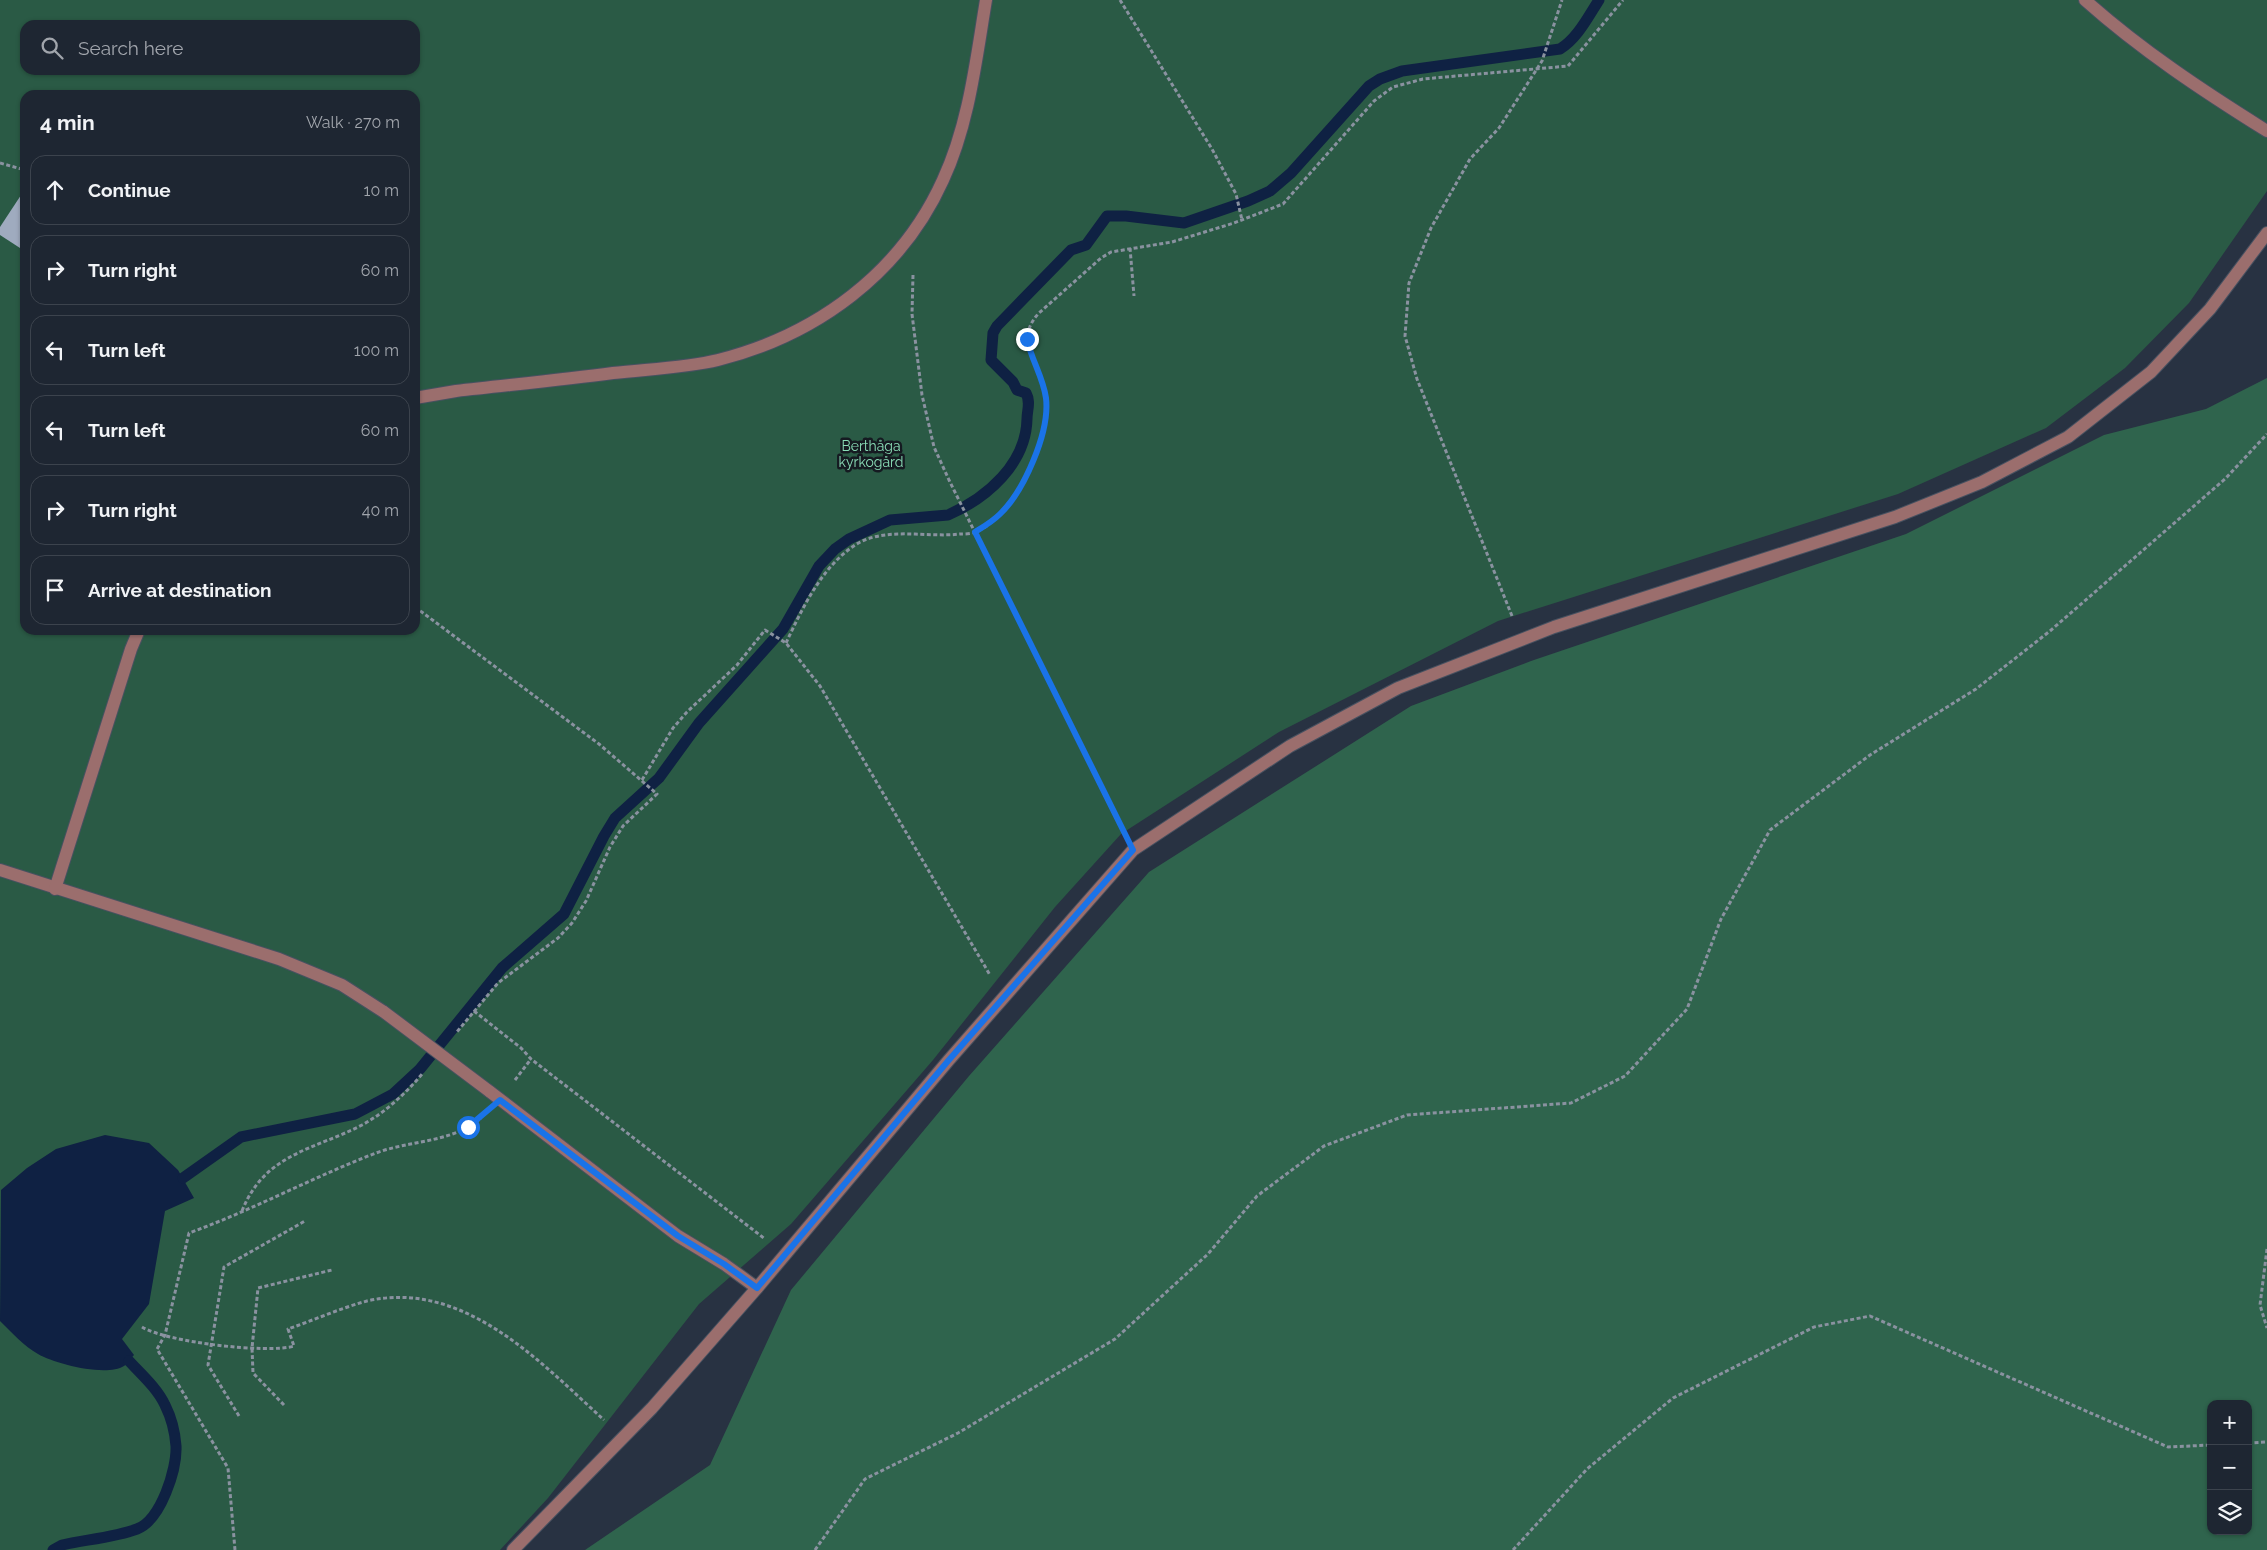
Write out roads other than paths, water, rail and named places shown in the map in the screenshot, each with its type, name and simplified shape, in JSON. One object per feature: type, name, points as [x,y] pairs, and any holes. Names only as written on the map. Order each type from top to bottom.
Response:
[{"type":"lane","points":[[420,397],[456,391],[700,363],[744,352],[792,334],[845,302],[879,274],[913,234],[944,179],[959,138],[970,93],[986,0]]},
{"type":"lane","points":[[2085,0],[2174,71],[2267,131]]},
{"type":"lane","points":[[513,1550],[652,1408],[786,1255],[1003,998],[1133,850],[1290,746],[1398,688],[1522,640],[1896,517],[1982,482],[2068,438],[2151,372],[2210,310],[2267,233]]},
{"type":"lane","points":[[56,889],[137,635]]},
{"type":"lane","points":[[0,870],[287,962],[342,985],[384,1012],[678,1236],[724,1264],[757,1288]]},
{"type":"water","points":[[105,1135],[149,1143],[178,1170],[194,1198],[165,1211],[149,1304],[122,1339],[134,1355],[124,1366],[116,1369],[93,1370],[56,1362],[38,1354],[18,1339],[0,1321],[1,1190],[27,1168],[56,1149]]},
{"type":"waterway","points":[[183,1178],[241,1137],[355,1114],[393,1094],[420,1069],[502,968],[564,914],[615,818],[659,778],[699,723],[783,629],[819,566],[835,549],[849,539],[890,520],[948,515],[977,499],[1002,477],[1020,451],[1025,435],[1029,403],[1026,393],[1017,390],[1013,382],[991,360],[993,333],[997,326],[1071,250],[1086,245],[1107,216],[1126,216],[1184,223],[1248,201],[1270,191],[1291,173],[1369,86],[1380,79],[1402,71],[1560,49],[1577,34],[1599,0]]},
{"type":"waterway","points":[[53,1550],[62,1545],[137,1529],[146,1524],[166,1493],[176,1456],[172,1425],[158,1393],[129,1361]]},
{"type":"park label","name":"Berthåga kyrkogård","points":[[871,454]]}]
